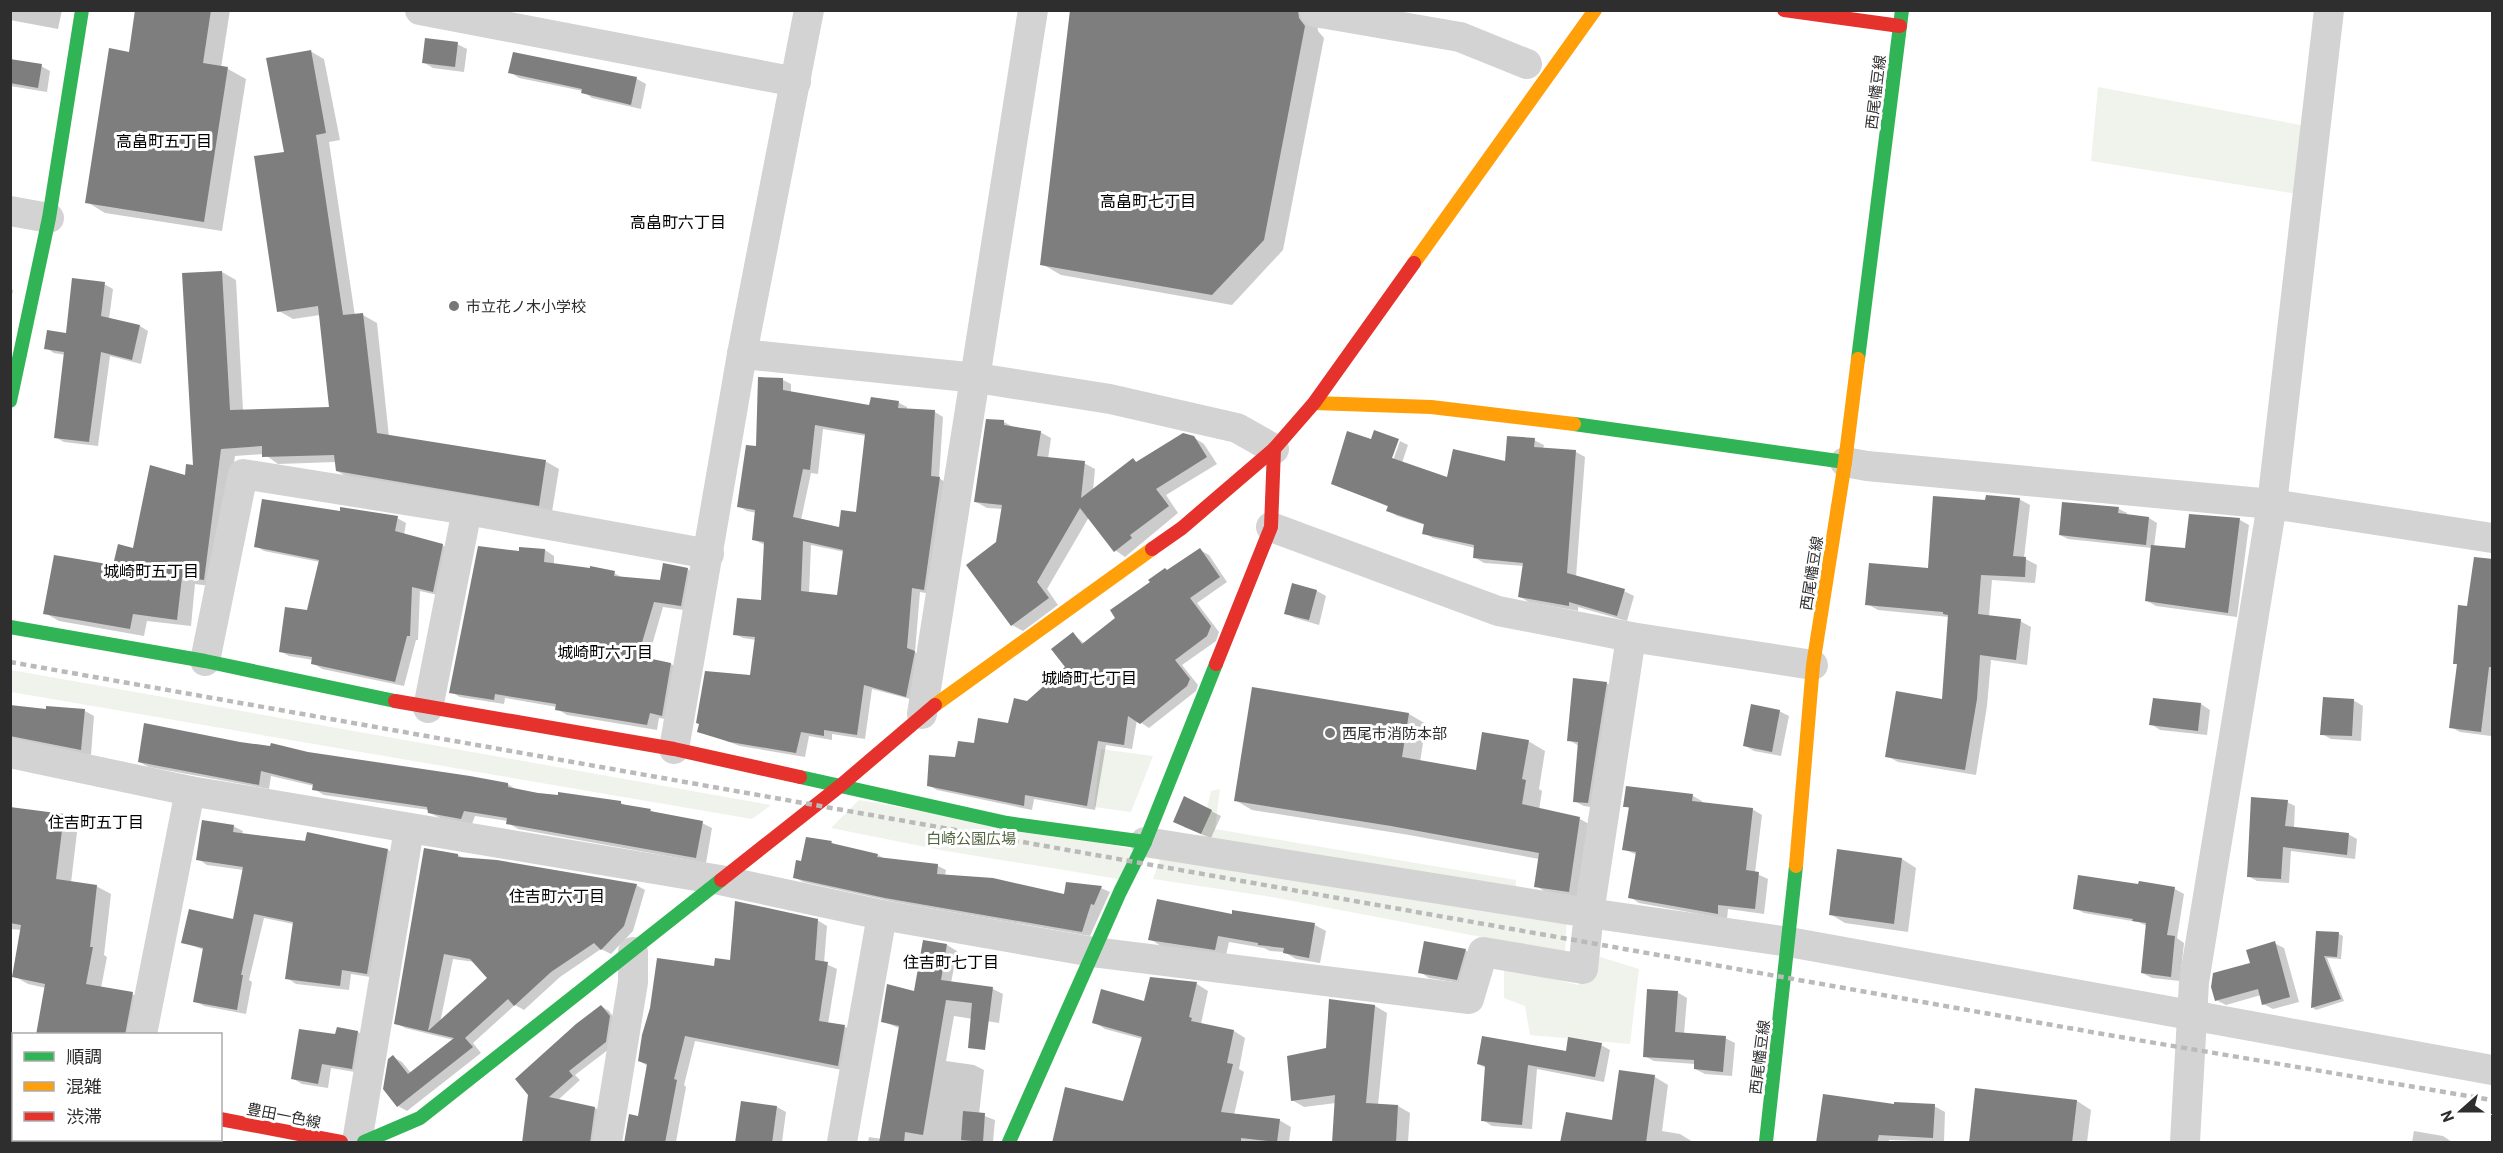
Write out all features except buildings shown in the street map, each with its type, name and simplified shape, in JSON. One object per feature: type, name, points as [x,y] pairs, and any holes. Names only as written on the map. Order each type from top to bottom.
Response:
[{"type":"street","points":[[10,401],[49,218],[82,10]]},
{"type":"street","points":[[420,10],[796,82]]},
{"type":"street","points":[[674,749],[742,354],[809,10]]},
{"type":"street","points":[[922,714],[977,378],[1033,10]]},
{"type":"street","points":[[364,1143],[420,1118],[633,952],[840,786],[922,714],[1182,528],[1274,448],[1314,403],[1595,10]]},
{"type":"street","points":[[1784,10],[1900,26]]},
{"type":"street","name":"西尾幡豆線","points":[[1766,1143],[1789,942],[1813,665],[1845,462],[1902,10]]},
{"type":"street","points":[[2186,1143],[2194,982],[2272,504],[2329,10]]},
{"type":"street","points":[[1315,12],[1460,37],[1527,64]]},
{"type":"street","points":[[10,211],[49,218]]},
{"type":"street","points":[[742,354],[977,378],[1110,399],[1238,428],[1274,448]]},
{"type":"street","points":[[1314,403],[1431,407],[1867,466],[2272,504],[2493,537]]},
{"type":"street","points":[[1009,1143],[1093,952],[1145,843],[1271,527],[1274,448]]},
{"type":"street","points":[[205,661],[243,474],[467,510],[709,554]]},
{"type":"street","points":[[428,708],[467,510]]},
{"type":"street","points":[[1271,527],[1498,611],[1631,636],[1813,665]]},
{"type":"street","points":[[10,627],[205,661],[428,708],[674,749],[1006,823],[1789,942],[2493,1070]]},
{"type":"street","points":[[10,753],[190,791],[720,880],[882,915],[1093,952],[1469,999],[1483,952],[1583,969],[1589,913],[1631,636]]},
{"type":"street","points":[[142,1033],[190,791]]},
{"type":"street","points":[[357,1143],[409,829]]},
{"type":"street","points":[[842,1143],[882,915]]},
{"type":"street","points":[[607,1143],[633,982],[633,952]]},
{"type":"street","name":"豊田一色線","points":[[222,1119],[341,1143]]},
{"type":"green space","points":[[2098,87],[2301,125],[2297,194],[2091,161]]},
{"type":"green space","points":[[10,671],[771,805],[752,819],[11,692]]},
{"type":"green space","points":[[1101,749],[1153,756],[1131,812],[1094,807]]},
{"type":"green space","points":[[1220,789],[1215,829],[1516,880],[1516,893],[1200,839],[1211,791]]},
{"type":"green space","name":"白崎公園広場","points":[[859,800],[1133,849],[1119,879],[946,851],[831,828]]},
{"type":"green space","points":[[1163,851],[1567,917],[1565,953],[1272,897],[1153,879]]},
{"type":"green space","points":[[1597,956],[1639,969],[1630,1044],[1530,1035],[1525,1006],[1504,998],[1504,966],[1578,985]]},
{"type":"railway","points":[[10,662],[2114,1036],[2492,1100]]},
{"type":"traffic: fast","points":[[10,401],[49,218],[82,10]]},
{"type":"traffic: fast","points":[[1858,359],[1902,10]]},
{"type":"traffic: fast","points":[[1574,424],[1845,462]]},
{"type":"traffic: fast","points":[[10,627],[205,661],[395,701]]},
{"type":"traffic: fast","points":[[1009,1142],[1120,892],[1145,842],[1216,664]]},
{"type":"traffic: fast","points":[[800,777],[1007,823],[1145,842]]},
{"type":"traffic: fast","points":[[1766,1142],[1796,866]]},
{"type":"traffic: fast","points":[[364,1142],[420,1118],[721,880]]},
{"type":"traffic: slow","points":[[1414,263],[1595,10]]},
{"type":"traffic: slow","points":[[1796,866],[1813,665],[1845,462],[1858,359]]},
{"type":"traffic: slow","points":[[1314,403],[1431,407],[1574,424]]},
{"type":"traffic: slow","points":[[935,705],[1152,549]]},
{"type":"traffic: jam","points":[[1784,10],[1900,26]]},
{"type":"traffic: jam","points":[[1152,549],[1182,528],[1274,449],[1314,403],[1414,263]]},
{"type":"traffic: jam","points":[[1216,664],[1271,527],[1274,449]]},
{"type":"traffic: jam","points":[[395,701],[674,749],[800,777]]},
{"type":"traffic: jam","points":[[721,880],[840,786],[935,705]]},
{"type":"traffic: jam","points":[[222,1119],[341,1142]]},
{"type":"place","name":"市立花ノ木小学校","points":[[454,306]]},
{"type":"place","name":"西尾市消防本部","points":[[1330,733]]},
{"type":"district","name":"高畠町五丁目","points":[[164,140]]},
{"type":"district","name":"高畠町七丁目","points":[[1148,200]]},
{"type":"district","name":"高畠町六丁目","points":[[678,221]]},
{"type":"district","name":"城崎町五丁目","points":[[151,570]]},
{"type":"district","name":"城崎町六丁目","points":[[605,651]]},
{"type":"district","name":"城崎町七丁目","points":[[1089,677]]},
{"type":"district","name":"住吉町五丁目","points":[[96,821]]},
{"type":"district","name":"住吉町六丁目","points":[[557,895]]},
{"type":"district","name":"住吉町七丁目","points":[[951,961]]}]
